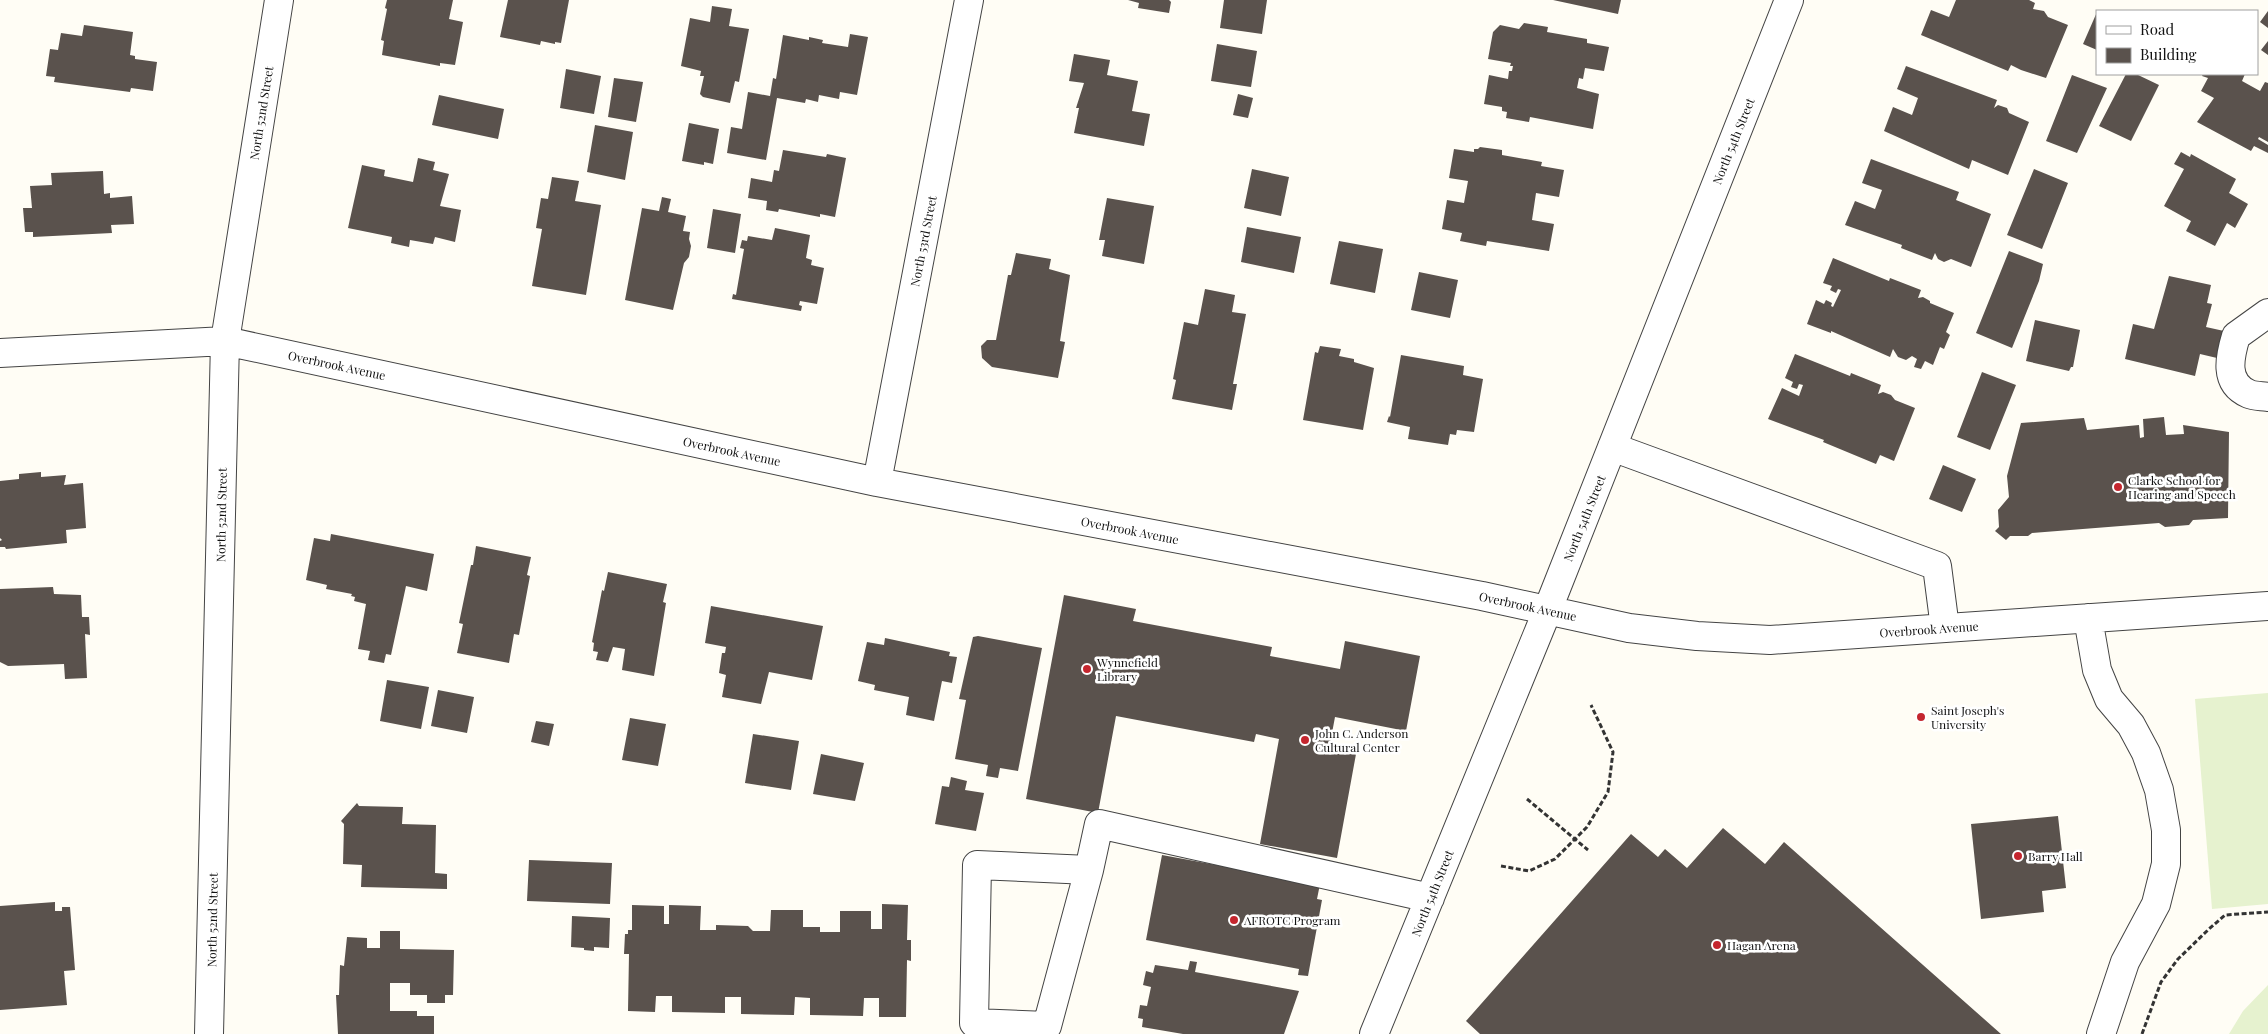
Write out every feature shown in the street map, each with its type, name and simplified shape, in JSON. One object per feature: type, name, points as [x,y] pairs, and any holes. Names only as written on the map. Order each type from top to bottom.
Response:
[{"type":"street","name":"North 52nd Street","points":[[209,1034],[225,341],[279,0]]},
{"type":"street","name":"North 53rd Street","points":[[877,482],[969,0]]},
{"type":"street","name":"North 54th Street","points":[[1374,1034],[1548,609],[1789,0]]},
{"type":"street","points":[[2268,313],[2236,336],[2230,367],[2233,380],[2248,394],[2268,397]]},
{"type":"street","name":"Overbrook Avenue","points":[[0,352],[225,341],[877,482],[1548,609],[1629,628],[1697,636],[1761,639],[2268,606]]},
{"type":"street","points":[[1612,447],[1937,566],[1946,628]]},
{"type":"street","points":[[2088,618],[2097,670],[2109,699],[2131,725],[2146,752],[2159,790],[2166,830],[2166,864],[2156,904],[2125,962],[2101,1034]]},
{"type":"street","points":[[1089,870],[978,865],[974,1023],[1047,1026],[1089,870],[1099,824],[1430,898]]},
{"type":"path","points":[[1501,866],[1530,871],[1555,859],[1587,827],[1608,792],[1613,752],[1591,705]]},
{"type":"path","points":[[1527,799],[1588,850]]},
{"type":"path","points":[[2142,1034],[2161,982],[2178,959],[2208,929],[2225,915],[2268,912]]},
{"type":"green space","points":[[2268,693],[2268,904],[2212,909],[2195,699]]},
{"type":"green space","points":[[2268,985],[2268,1034],[2229,1034],[2243,1011]]},
{"type":"building","points":[[387,0],[453,0],[449,19],[463,22],[455,65],[440,63],[440,66],[382,55],[384,41],[381,40]]},
{"type":"building","points":[[508,0],[569,0],[561,43],[555,42],[555,44],[541,41],[540,45],[500,37]]},
{"type":"building","points":[[1128,0],[1169,0],[1171,2],[1169,13],[1138,8],[1139,3]]},
{"type":"building","points":[[1224,0],[1267,0],[1262,34],[1220,28]]},
{"type":"building","points":[[1553,0],[1621,0],[1618,14]]},
{"type":"building","points":[[1956,0],[2029,0],[2035,3],[2033,9],[2044,11],[2048,17],[2068,25],[2046,78],[2011,65],[2008,71],[1921,35],[1931,10],[1949,17]]},
{"type":"building","points":[[712,6],[732,9],[729,26],[749,29],[739,82],[735,81],[730,103],[703,97],[700,94],[704,76],[700,76],[701,71],[681,66],[690,18],[710,22]]},
{"type":"building","points":[[2268,11],[2268,28],[2260,22]]},
{"type":"building","points":[[2096,14],[2096,50],[2083,44]]},
{"type":"building","points":[[1524,23],[1548,27],[1547,32],[1587,39],[1587,43],[1609,47],[1604,71],[1585,68],[1583,79],[1579,78],[1577,88],[1599,94],[1593,129],[1530,117],[1529,122],[1506,118],[1507,112],[1502,111],[1502,107],[1484,104],[1489,75],[1508,79],[1509,71],[1512,71],[1513,66],[1510,66],[1511,63],[1488,59],[1493,32],[1500,25],[1519,29]]},
{"type":"building","points":[[84,25],[133,32],[130,55],[135,56],[135,59],[157,62],[153,91],[131,88],[130,92],[54,82],[55,77],[46,76],[50,49],[58,50],[61,33],[82,36]]},
{"type":"building","points":[[850,34],[868,37],[857,95],[840,92],[839,99],[819,95],[818,102],[806,99],[805,103],[777,98],[766,160],[727,153],[731,127],[742,129],[748,92],[770,96],[773,78],[776,79],[783,35],[809,40],[809,37],[823,40],[822,43],[848,47]]},
{"type":"building","points":[[2268,41],[2268,55],[2261,50]]},
{"type":"building","points":[[1217,44],[1257,51],[1251,87],[1211,81]]},
{"type":"building","points":[[1074,54],[1110,60],[1107,75],[1138,81],[1132,111],[1150,114],[1144,146],[1074,133],[1079,108],[1076,108],[1084,83],[1069,81]]},
{"type":"building","points":[[1906,66],[1997,100],[1994,108],[1998,105],[2007,108],[2009,113],[2029,122],[2008,175],[1972,160],[1969,169],[1884,131],[1893,107],[1912,115],[1918,98],[1897,89]]},
{"type":"building","points":[[566,69],[601,76],[594,114],[560,108]]},
{"type":"building","points":[[2072,75],[2107,88],[2077,153],[2046,141]]},
{"type":"building","points":[[2125,75],[2138,75],[2159,85],[2131,141],[2099,126]]},
{"type":"building","points":[[2245,75],[2242,81],[2260,91],[2265,82],[2268,83],[2268,142],[2259,137],[2258,139],[2268,145],[2268,153],[2254,146],[2251,151],[2197,122],[2214,98],[2201,91],[2208,78],[2202,76]]},
{"type":"building","points":[[614,78],[643,82],[636,122],[608,117]]},
{"type":"building","points":[[1238,94],[1253,98],[1248,118],[1233,115]]},
{"type":"building","points":[[439,95],[504,109],[498,139],[432,125]]},
{"type":"building","points":[[689,123],[719,129],[713,164],[704,162],[704,165],[682,161]]},
{"type":"building","points":[[595,125],[633,132],[625,180],[587,172]]},
{"type":"building","points":[[1480,147],[1502,150],[1502,155],[1542,162],[1541,166],[1564,170],[1559,197],[1536,193],[1532,220],[1554,224],[1549,251],[1487,241],[1486,246],[1460,241],[1462,233],[1442,229],[1447,200],[1464,203],[1468,181],[1449,178],[1454,149],[1474,152],[1474,149]]},
{"type":"building","points":[[783,150],[826,157],[827,154],[846,158],[835,217],[820,214],[820,217],[779,209],[778,212],[766,210],[767,201],[748,198],[751,178],[772,182],[774,170],[779,171]]},
{"type":"building","points":[[2181,152],[2190,157],[2191,154],[2236,179],[2229,193],[2248,204],[2235,228],[2227,223],[2215,246],[2186,231],[2191,221],[2164,206],[2184,169],[2174,164]]},
{"type":"building","points":[[418,158],[435,162],[433,170],[449,174],[440,206],[461,210],[455,242],[435,237],[433,244],[410,240],[409,247],[391,243],[392,237],[348,228],[362,165],[385,170],[384,176],[413,182]]},
{"type":"building","points":[[1871,159],[1959,192],[1956,200],[1991,214],[1971,267],[1951,259],[1944,262],[1938,259],[1935,253],[1932,260],[1901,248],[1902,245],[1845,225],[1855,201],[1875,209],[1882,190],[1862,183]]},
{"type":"building","points":[[1252,169],[1289,177],[1281,216],[1244,208]]},
{"type":"building","points":[[2034,169],[2068,183],[2042,249],[2007,235]]},
{"type":"building","points":[[103,171],[104,194],[110,193],[110,198],[132,196],[134,224],[111,225],[112,233],[33,237],[33,232],[25,232],[23,208],[32,208],[30,186],[52,185],[51,173]]},
{"type":"building","points":[[552,177],[579,181],[575,201],[601,205],[586,295],[532,286],[542,229],[536,228],[541,198],[548,199]]},
{"type":"building","points":[[662,197],[671,199],[668,212],[686,216],[683,231],[690,232],[691,246],[689,257],[684,263],[673,310],[625,300],[642,208],[659,211]]},
{"type":"building","points":[[1107,198],[1154,206],[1144,264],[1102,256],[1105,240],[1099,240]]},
{"type":"building","points":[[713,209],[741,214],[735,253],[707,248]]},
{"type":"building","points":[[1247,227],[1301,237],[1294,273],[1241,262]]},
{"type":"building","points":[[775,228],[810,235],[806,258],[812,260],[811,265],[824,268],[817,304],[800,301],[801,311],[732,299],[733,294],[736,295],[744,249],[740,248],[742,240],[747,241],[748,236],[772,240]]},
{"type":"building","points":[[1339,241],[1383,249],[1375,293],[1330,284]]},
{"type":"building","points":[[2009,251],[2043,264],[2039,281],[2012,348],[1976,333]]},
{"type":"building","points":[[1016,253],[1051,259],[1049,269],[1070,275],[1060,341],[1065,342],[1058,378],[992,367],[982,358],[981,346],[987,340],[996,340],[1008,275],[1011,275]]},
{"type":"building","points":[[1833,258],[1889,281],[1890,278],[1921,290],[1918,298],[1923,297],[1930,301],[1930,303],[1954,313],[1946,332],[1950,335],[1944,349],[1940,347],[1933,365],[1925,361],[1921,369],[1914,367],[1917,359],[1912,356],[1906,360],[1898,357],[1893,349],[1890,357],[1831,331],[1831,333],[1807,324],[1816,300],[1824,304],[1826,300],[1832,303],[1831,306],[1833,307],[1841,290],[1838,289],[1836,293],[1830,290],[1832,286],[1823,283]]},
{"type":"building","points":[[1419,272],[1458,280],[1450,318],[1411,310]]},
{"type":"building","points":[[2169,276],[2211,285],[2207,303],[2212,304],[2206,327],[2224,331],[2217,358],[2200,354],[2195,376],[2125,359],[2133,324],[2154,329]]},
{"type":"building","points":[[1205,289],[1235,295],[1232,312],[1246,314],[1233,384],[1237,384],[1232,410],[1172,399],[1176,380],[1173,379],[1184,322],[1198,325]]},
{"type":"building","points":[[2035,320],[2080,330],[2073,367],[2069,371],[2026,361]]},
{"type":"building","points":[[1320,346],[1341,349],[1339,356],[1354,359],[1354,362],[1374,368],[1363,430],[1303,420],[1315,352],[1318,353]]},
{"type":"building","points":[[1795,354],[1850,376],[1851,373],[1881,385],[1878,394],[1883,392],[1891,395],[1895,400],[1915,408],[1894,461],[1880,455],[1876,464],[1823,442],[1824,440],[1768,419],[1782,388],[1799,396],[1803,385],[1799,384],[1797,389],[1791,387],[1793,382],[1785,378]]},
{"type":"building","points":[[1401,355],[1464,366],[1463,375],[1483,379],[1474,432],[1457,430],[1456,435],[1450,434],[1448,445],[1408,439],[1410,427],[1387,422],[1390,417]]},
{"type":"building","points":[[1982,372],[2016,385],[1990,450],[1957,437]]},
{"type":"building","name":"Clarke School for Hearing and Speech","points":[[2164,417],[2166,435],[2184,434],[2183,425],[2229,432],[2228,518],[2193,520],[2189,525],[2165,527],[2159,523],[2032,533],[2028,536],[2010,536],[2006,540],[1995,531],[1999,527],[1998,510],[2009,497],[2007,476],[2021,423],[2084,418],[2087,430],[2139,425],[2140,438],[2144,437],[2143,419]]},
{"type":"building","points":[[1943,465],[1976,479],[1962,512],[1929,499]]},
{"type":"building","points":[[41,472],[41,477],[66,475],[64,485],[83,483],[86,528],[66,530],[67,543],[6,549],[5,547],[0,547],[0,541],[2,540],[0,538],[0,481],[19,479],[19,474]]},
{"type":"building","points":[[331,534],[434,554],[427,591],[406,586],[391,655],[386,654],[384,663],[368,660],[370,651],[358,649],[366,604],[354,601],[355,597],[351,596],[352,594],[326,589],[327,585],[306,580],[314,538],[330,541]]},
{"type":"building","points":[[476,546],[531,557],[527,575],[530,576],[519,635],[514,634],[509,663],[457,653],[463,624],[459,623]]},
{"type":"building","points":[[608,572],[667,584],[663,602],[666,603],[654,676],[622,670],[625,649],[613,647],[608,662],[596,660],[598,652],[593,651],[594,643],[592,642],[602,590],[604,591]]},
{"type":"building","points":[[53,587],[54,594],[81,595],[82,617],[89,617],[90,635],[85,634],[87,678],[65,679],[64,664],[8,666],[0,662],[0,589]]},
{"type":"building","name":"John C. Anderson Cultural Center","points":[[1064,595],[1136,609],[1133,621],[1272,647],[1270,656],[1340,669],[1345,641],[1420,656],[1406,731],[1335,717],[1329,749],[1356,754],[1337,858],[1260,844],[1279,739],[1256,734],[1254,742],[1116,716],[1098,813],[1026,799]]},
{"type":"building","points":[[711,606],[823,626],[812,680],[769,672],[761,704],[722,697],[726,675],[719,673],[722,653],[725,653],[726,647],[705,643]]},
{"type":"building","points":[[978,636],[1042,648],[1018,771],[1000,768],[998,778],[986,776],[988,765],[955,759],[966,700],[959,699],[973,637]]},
{"type":"building","points":[[885,638],[950,652],[949,656],[957,657],[952,683],[942,681],[934,721],[906,715],[909,697],[874,690],[875,685],[858,681],[867,642],[884,645]]},
{"type":"building","points":[[387,680],[429,687],[421,729],[380,721]]},
{"type":"building","points":[[438,690],[474,697],[467,733],[431,726]]},
{"type":"building","points":[[630,718],[666,724],[658,766],[622,760]]},
{"type":"building","points":[[536,721],[554,724],[549,746],[531,742]]},
{"type":"building","points":[[753,734],[799,741],[791,790],[745,783]]},
{"type":"building","points":[[821,754],[864,763],[855,801],[813,794]]},
{"type":"building","points":[[951,777],[967,781],[965,790],[984,793],[976,831],[935,824],[942,786],[949,787]]},
{"type":"building","points":[[357,803],[359,806],[403,807],[402,824],[436,825],[435,873],[447,874],[447,889],[361,887],[362,865],[343,864],[344,824],[341,821]]},
{"type":"building","name":"Barry Hall","points":[[2058,816],[2066,888],[2042,891],[2044,912],[1981,919],[1971,824]]},
{"type":"building","name":"Hagan Arena","points":[[1723,828],[1765,864],[1784,842],[2001,1034],[1480,1034],[1466,1021],[1631,834],[1658,857],[1665,849],[1687,868]]},
{"type":"building","name":"AFROTC Program","points":[[1162,855],[1320,884],[1317,899],[1322,900],[1308,976],[1298,975],[1299,969],[1146,940]]},
{"type":"building","points":[[529,860],[612,863],[610,904],[527,901]]},
{"type":"building","points":[[55,902],[55,911],[62,911],[62,907],[70,907],[75,970],[64,971],[67,1005],[0,1010],[0,906]]},
{"type":"building","points":[[882,904],[908,905],[907,940],[911,940],[911,961],[907,960],[906,1017],[879,1017],[879,998],[864,998],[863,1016],[810,1015],[810,998],[795,997],[794,1015],[741,1014],[741,997],[725,997],[725,1013],[672,1012],[672,996],[656,996],[655,1012],[628,1011],[629,954],[624,954],[625,934],[628,934],[628,930],[632,930],[632,905],[664,906],[664,924],[669,924],[669,905],[701,906],[700,930],[716,930],[716,925],[748,926],[753,931],[770,931],[771,910],[803,910],[803,927],[820,927],[820,932],[840,932],[840,911],[871,911],[871,929],[882,929]]},
{"type":"building","points":[[572,916],[610,918],[609,948],[594,947],[594,951],[571,947]]},
{"type":"building","points":[[380,931],[400,931],[400,949],[454,950],[453,995],[445,995],[445,1003],[427,1003],[427,995],[410,995],[410,983],[390,983],[390,1011],[417,1011],[417,1016],[434,1016],[434,1034],[338,1034],[336,995],[339,995],[340,965],[344,966],[347,937],[367,938],[367,948],[380,948]]},
{"type":"building","points":[[1190,961],[1197,962],[1195,972],[1299,991],[1284,1034],[1183,1034],[1142,1027],[1143,1019],[1138,1018],[1140,1005],[1147,1006],[1151,987],[1143,985],[1146,971],[1153,973],[1155,965],[1188,970]]},
{"type":"place","name":"Clarke School for Hearing and Speech","points":[[2118,487]]},
{"type":"place","name":"Wynnefield Library","points":[[1087,669]]},
{"type":"place","name":"Saint Joseph's University","points":[[1921,717]]},
{"type":"place","name":"John C. Anderson Cultural Center","points":[[1305,740]]},
{"type":"place","name":"Barry Hall","points":[[2018,856]]},
{"type":"place","name":"AFROTC Program","points":[[1234,920]]},
{"type":"place","name":"Hagan Arena","points":[[1717,945]]}]
